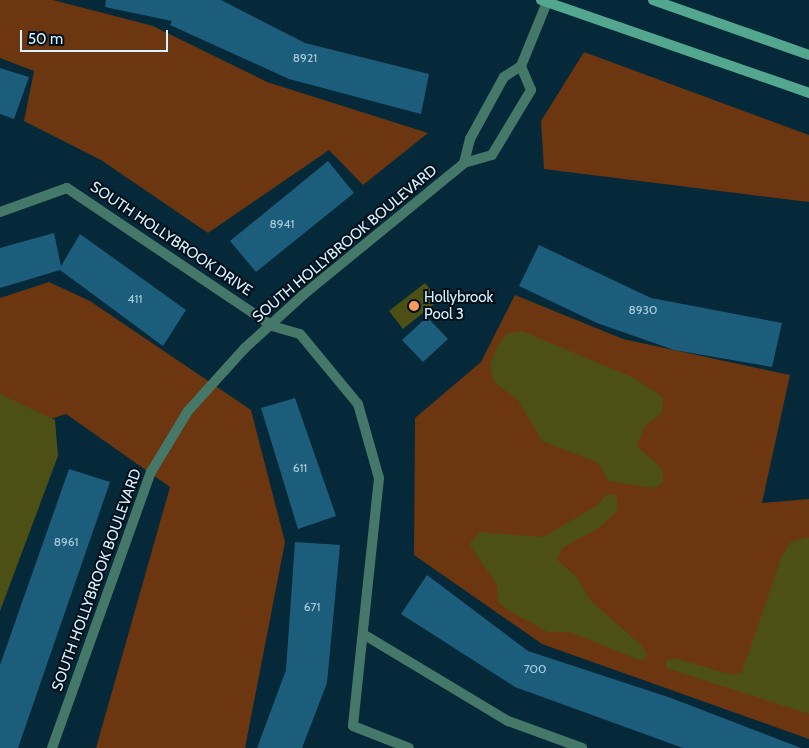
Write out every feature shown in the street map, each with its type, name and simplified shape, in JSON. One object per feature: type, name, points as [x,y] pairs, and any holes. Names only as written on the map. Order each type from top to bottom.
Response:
[{"type":"main road","points":[[653,0],[809,55]]},
{"type":"main road","points":[[546,1],[809,93]]},
{"type":"street","points":[[464,163],[470,139],[504,77],[521,66],[546,1]]},
{"type":"street","name":"SOUTH HOLLYBROOK BOULEVARD","points":[[52,748],[151,472],[188,411],[245,348],[272,326],[303,295],[464,163],[492,155],[531,90],[521,66]]},
{"type":"street","name":"SOUTH HOLLYBROOK DRIVE","points":[[0,212],[67,188],[272,326],[300,334],[358,404],[379,478],[353,726],[409,748]]},
{"type":"street","points":[[363,634],[508,721],[582,748]]},
{"type":"shaded area","points":[[0,0],[53,0],[153,26],[267,82],[428,133],[363,185],[329,150],[208,233],[101,160],[24,121],[34,71],[0,58]]},
{"type":"shaded area","points":[[584,52],[809,135],[809,202],[544,169],[541,121]]},
{"type":"shaded area","points":[[49,282],[90,301],[251,410],[285,542],[245,748],[96,748],[170,487],[66,414],[0,436],[0,298]]},
{"type":"shaded area","name":"Hollybrook Pool 3","points":[[425,283],[439,300],[403,329],[389,311]]},
{"type":"shaded area","points":[[515,295],[623,339],[790,375],[762,503],[809,499],[809,739],[542,644],[414,555],[415,418],[481,362]]},
{"type":"shaded area","points":[[522,331],[632,377],[663,397],[662,413],[644,427],[637,446],[662,469],[663,483],[653,488],[608,481],[599,463],[542,441],[517,399],[494,382],[490,365],[497,346],[508,333]]},
{"type":"shaded area","points":[[0,394],[55,420],[58,456],[0,611]]},
{"type":"shaded area","points":[[616,494],[618,510],[599,528],[562,548],[557,560],[578,578],[590,600],[642,646],[648,656],[641,661],[570,632],[548,632],[509,611],[498,602],[497,585],[469,544],[480,532],[543,537],[598,505],[606,495]]},
{"type":"shaded area","points":[[809,537],[809,714],[666,668],[666,661],[675,658],[732,675],[742,672],[781,558],[790,542]]},
{"type":"building","points":[[106,0],[221,0],[305,43],[429,74],[421,114],[289,79],[170,25],[172,21],[105,7]]},
{"type":"building","points":[[0,68],[29,77],[14,119],[0,114]]},
{"type":"building","points":[[328,161],[354,193],[256,272],[230,241]]},
{"type":"building","points":[[54,233],[61,266],[80,234],[186,310],[163,346],[60,270],[0,288],[0,248]]},
{"type":"building","points":[[539,245],[651,298],[782,323],[772,367],[674,350],[597,323],[519,286]]},
{"type":"building","points":[[427,317],[448,339],[423,362],[402,340]]},
{"type":"building","points":[[295,398],[336,516],[298,529],[261,408]]},
{"type":"building","points":[[69,469],[110,482],[18,748],[0,748],[0,665]]},
{"type":"building","points":[[295,542],[340,545],[327,683],[302,748],[257,748],[286,670]]},
{"type":"building","points":[[427,575],[528,651],[671,698],[801,748],[683,748],[515,687],[401,614]]},
{"type":"place","name":"Hollybrook Pool 3","points":[[414,306]]}]
